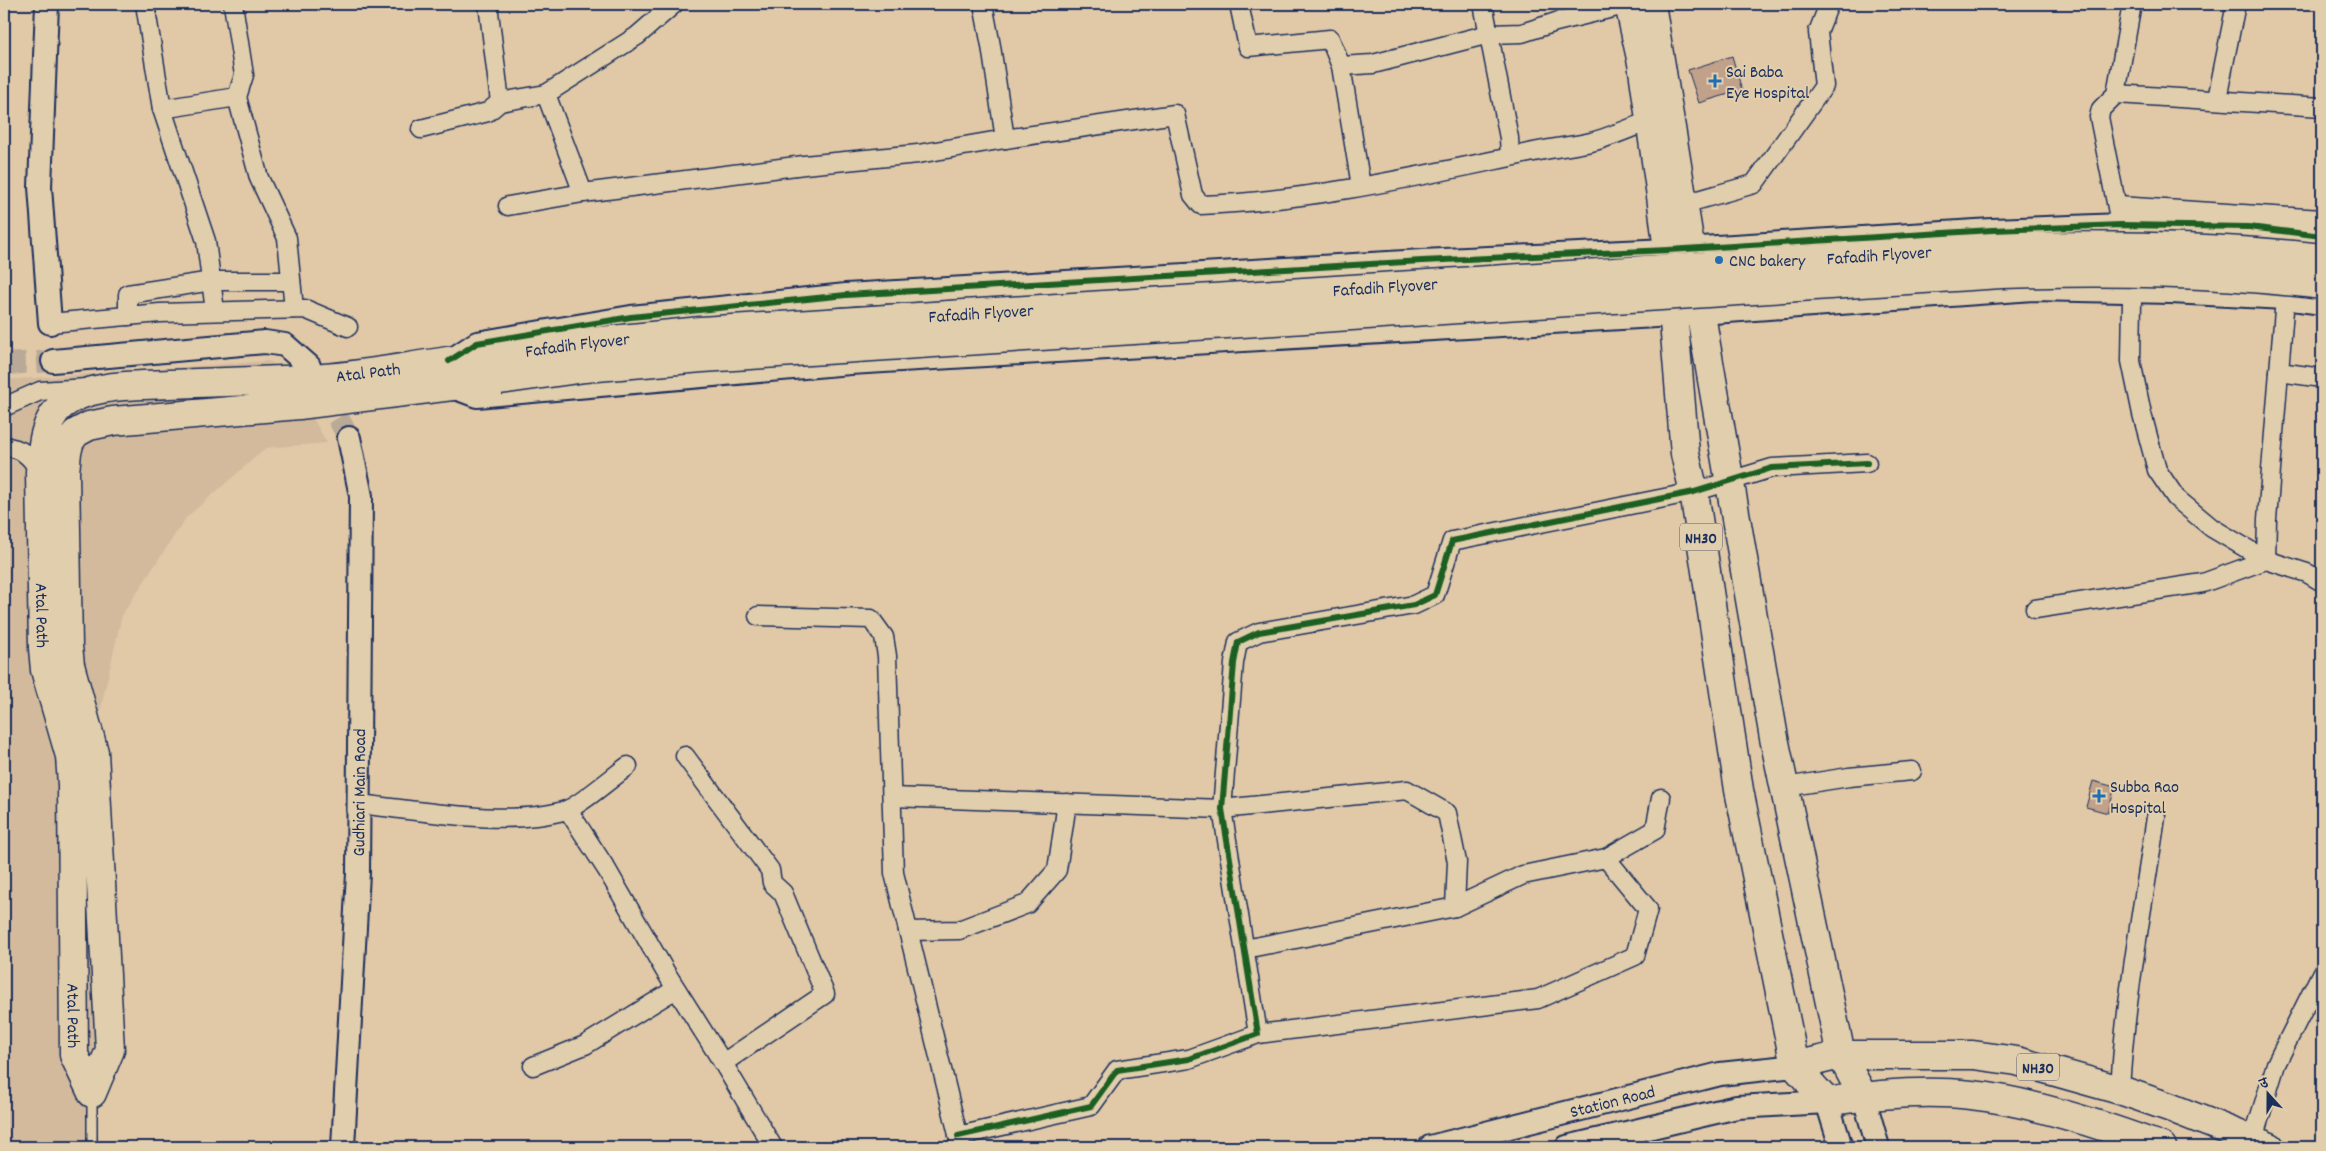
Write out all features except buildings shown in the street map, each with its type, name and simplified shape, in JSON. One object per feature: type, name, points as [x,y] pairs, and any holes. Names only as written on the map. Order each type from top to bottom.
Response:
[{"type":"main road","name":"NH30","points":[[1629,4],[1642,63],[1649,121],[1680,250],[1701,313],[1774,738],[1841,1055]]},
{"type":"main road","name":"NH30","points":[[1651,4],[1684,204],[1674,315],[1685,454],[1694,492],[1739,790],[1796,1066],[1827,1102],[1935,1094],[1970,1095],[2008,1100],[2108,1128],[2162,1147]]},
{"type":"main road","name":"Fafadih Flyover","points":[[451,374],[498,367],[582,343],[701,331],[1981,248],[2096,245],[2182,247],[2322,258]]},
{"type":"main road","name":"Fafadih Flyover","points":[[498,367],[585,368],[702,358],[2001,274],[2096,271],[2190,274],[2322,285]]},
{"type":"main road","name":"Atal Path","points":[[92,1093],[74,1056],[72,785],[70,756],[45,670],[43,648],[40,472],[42,448],[47,429],[62,405],[78,396],[114,387],[248,380],[451,374]]},
{"type":"main road","name":"Atal Path","points":[[92,1093],[110,1050],[94,752],[70,666],[68,646],[65,472],[70,441],[76,433],[89,426],[113,421],[299,405],[451,374]]},
{"type":"main road","name":"NH30","points":[[1796,1066],[1841,1055],[1973,1055],[2017,1061],[2120,1090],[2261,1143]]},
{"type":"main road","points":[[1841,1055],[1864,1098]]},
{"type":"street","points":[[47,4],[40,187],[50,323],[215,311],[305,309],[348,327]]},
{"type":"street","points":[[145,4],[162,109],[206,241],[215,311]]},
{"type":"street","points":[[233,4],[244,75],[237,97],[259,178],[287,238],[294,309]]},
{"type":"street","points":[[488,4],[500,102]]},
{"type":"street","points":[[421,129],[488,112],[500,102],[546,94],[637,36],[674,4]]},
{"type":"street","points":[[983,4],[1005,139]]},
{"type":"street","points":[[1239,4],[1248,47],[1330,39],[1341,66],[1360,186]]},
{"type":"street","points":[[1484,4],[1509,138],[1510,157]]},
{"type":"street","points":[[1341,66],[1373,64],[1489,34],[1522,33],[1556,22],[1629,4]]},
{"type":"street","points":[[1684,204],[1754,184],[1824,86],[1818,32],[1829,4]]},
{"type":"street","points":[[2132,4],[2116,94],[2101,109],[2099,118],[2119,216],[2131,292],[2131,361],[2142,414],[2157,470],[2176,498],[2212,528],[2266,560],[2307,573],[2322,582]]},
{"type":"street","points":[[2217,99],[2236,4]]},
{"type":"street","points":[[546,94],[583,193]]},
{"type":"street","points":[[2116,94],[2217,99],[2322,108]]},
{"type":"street","points":[[162,109],[237,97]]},
{"type":"street","points":[[508,206],[583,193],[804,165],[918,154],[1175,114],[1193,195],[1201,205],[1242,202],[1360,186],[1450,171],[1593,141],[1649,121]]},
{"type":"street","points":[[2322,220],[2249,226],[2119,216],[1982,231],[1680,250],[1422,261],[846,295],[631,317],[477,343],[451,374],[478,396],[850,363],[1674,315],[2033,289],[2285,298],[2322,303]]},
{"type":"street","points":[[128,316],[128,294],[212,281],[291,281]]},
{"type":"street","points":[[2266,560],[2267,519],[2285,298]]},
{"type":"street","points":[[53,361],[265,342],[285,346],[309,366]]},
{"type":"street","points":[[2279,372],[2322,378]]},
{"type":"street","points":[[4,407],[40,391],[61,388],[114,387]]},
{"type":"street","name":"Gudhiari Main Road","points":[[343,1147],[358,874],[361,496],[349,438]]},
{"type":"street","points":[[4,447],[22,451],[32,458],[40,472]]},
{"type":"street","points":[[1258,1034],[1222,809],[1234,663],[1238,642],[1259,632],[1414,605],[1435,595],[1452,541],[1694,492],[1772,468],[1867,463]]},
{"type":"street","points":[[2034,609],[2203,583],[2266,560]]},
{"type":"street","points":[[758,616],[871,619],[884,637],[887,656],[894,873],[960,1142],[1091,1106],[1117,1070],[1189,1059],[1258,1034],[1538,999],[1635,956],[1648,909],[1606,858]]},
{"type":"street","points":[[685,756],[770,870],[772,883],[783,893],[825,994],[723,1063]]},
{"type":"street","points":[[358,804],[489,818],[522,817],[568,810],[628,766]]},
{"type":"street","points":[[1785,787],[1849,777],[1912,771]]},
{"type":"street","points":[[892,797],[1222,809],[1407,790],[1447,813],[1457,862],[1455,906]]},
{"type":"street","points":[[1245,949],[1455,906],[1523,875],[1606,858],[1655,830],[1662,798]]},
{"type":"street","points":[[908,931],[959,930],[1027,904],[1057,870],[1067,803]]},
{"type":"street","points":[[568,810],[607,870],[676,989],[773,1147]]},
{"type":"street","points":[[2120,1090],[2124,1028],[2156,817]]},
{"type":"street","points":[[2261,1143],[2276,1064],[2322,972]]},
{"type":"street","points":[[533,1066],[585,1045],[676,989]]},
{"type":"street","name":"Station Road","points":[[1430,1147],[1720,1074],[1796,1066]]},
{"type":"street","points":[[1864,1098],[1878,1147]]},
{"type":"street","points":[[1827,1102],[1841,1147]]},
{"type":"street","name":"Station Road","points":[[1568,1147],[1737,1107],[1827,1102]]},
{"type":"lane","points":[[92,1093],[92,1147]]},
{"type":"shaded area","points":[[268,361],[286,370],[327,443],[266,448],[186,518],[122,615],[87,769],[99,1147],[4,1147],[4,380]]},
{"type":"tunnel","points":[[4,364],[53,361]]},
{"type":"tunnel","points":[[322,389],[349,438]]},
{"type":"cycle path","points":[[449,361],[477,343],[631,317],[846,295],[1422,261],[1668,250],[1992,230],[2121,225],[2249,227],[2322,236]]},
{"type":"cycle path","points":[[958,1136],[1091,1106],[1117,1070],[1189,1059],[1258,1034],[1222,809],[1234,663],[1238,642],[1259,632],[1414,605],[1435,595],[1452,541],[1694,492],[1772,468],[1867,463]]},
{"type":"place","name":"Sai Baba Eye Hospital","points":[[1715,81]]},
{"type":"place","name":"CNC bakery","points":[[1719,260]]},
{"type":"place","name":"Subba Rao Hospital","points":[[2099,796]]}]
